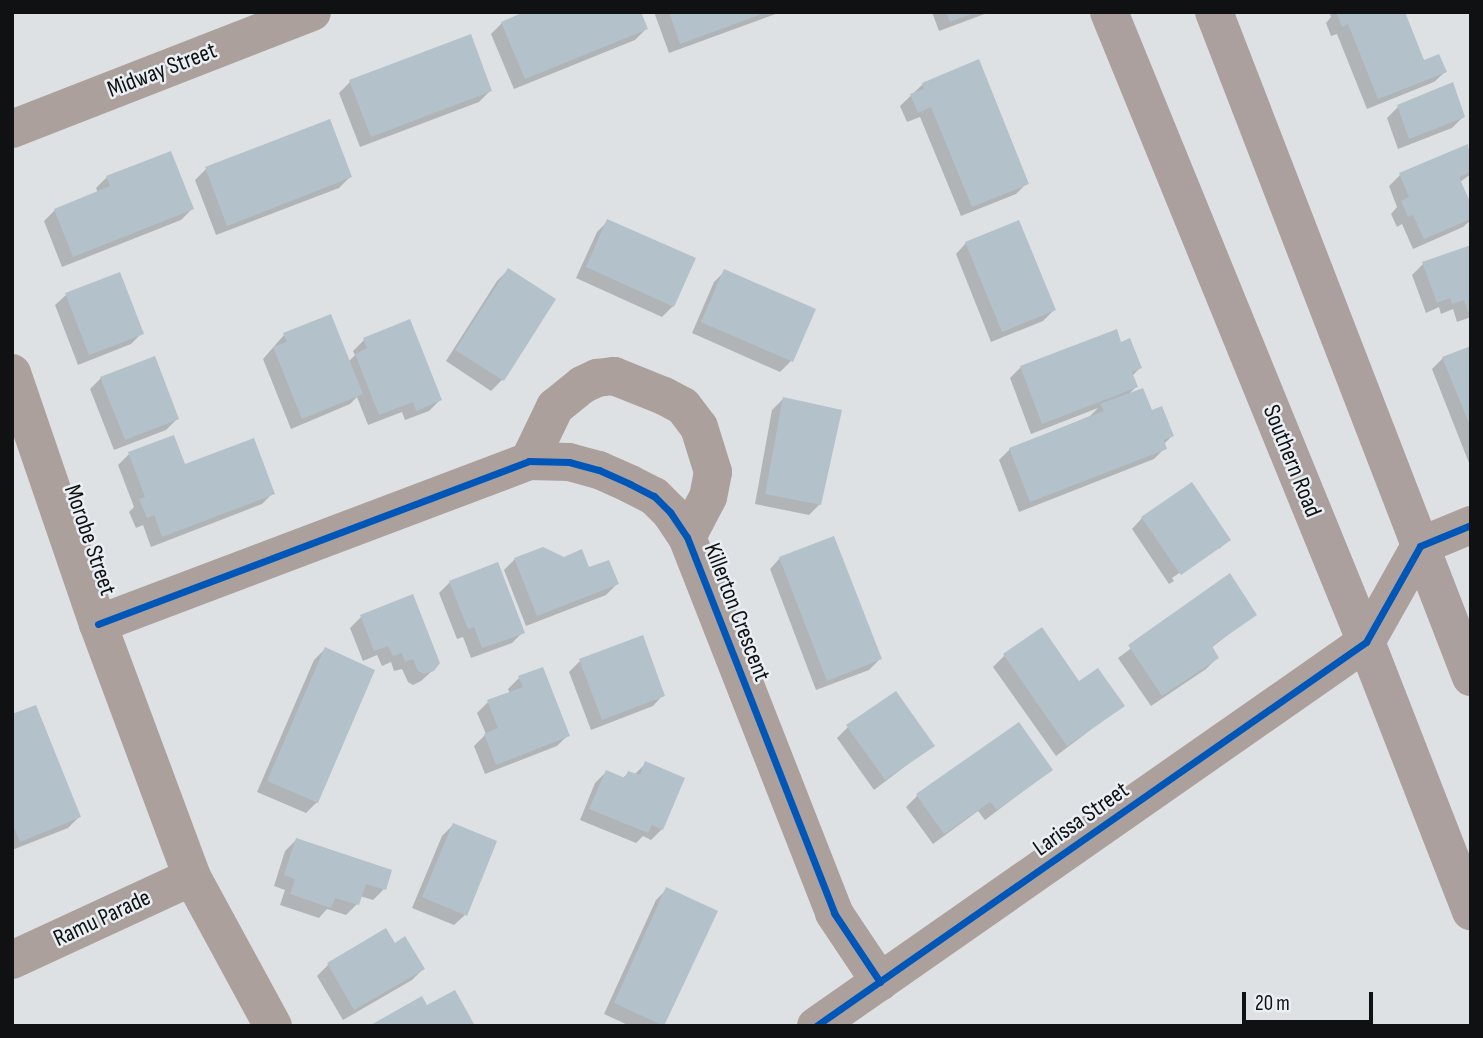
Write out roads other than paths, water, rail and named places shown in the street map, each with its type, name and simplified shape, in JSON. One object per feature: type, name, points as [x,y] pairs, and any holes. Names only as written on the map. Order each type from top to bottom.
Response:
[{"type":"main road","name":"Southern Road","points":[[1109,12],[1366,642],[1471,911]]},
{"type":"main road","points":[[1214,12],[1471,677]]},
{"type":"street","name":"Midway Street","points":[[12,128],[312,12]]},
{"type":"street","name":"Morobe Street","points":[[12,373],[98,624],[192,877],[273,1026]]},
{"type":"street","name":"Killerton Crescent","points":[[529,461],[555,407],[582,385],[614,376],[664,396],[683,406],[699,426],[713,472],[708,497],[687,537]]},
{"type":"street","name":"Killerton Crescent","points":[[98,624],[529,461],[569,462],[599,470],[630,484],[654,496],[670,512],[687,537],[834,912],[880,982]]},
{"type":"street","points":[[1366,642],[1420,546],[1471,525]]},
{"type":"street","name":"Larissa Street","points":[[816,1026],[1366,642]]},
{"type":"street","name":"Ramu Parade","points":[[12,960],[192,877]]}]
